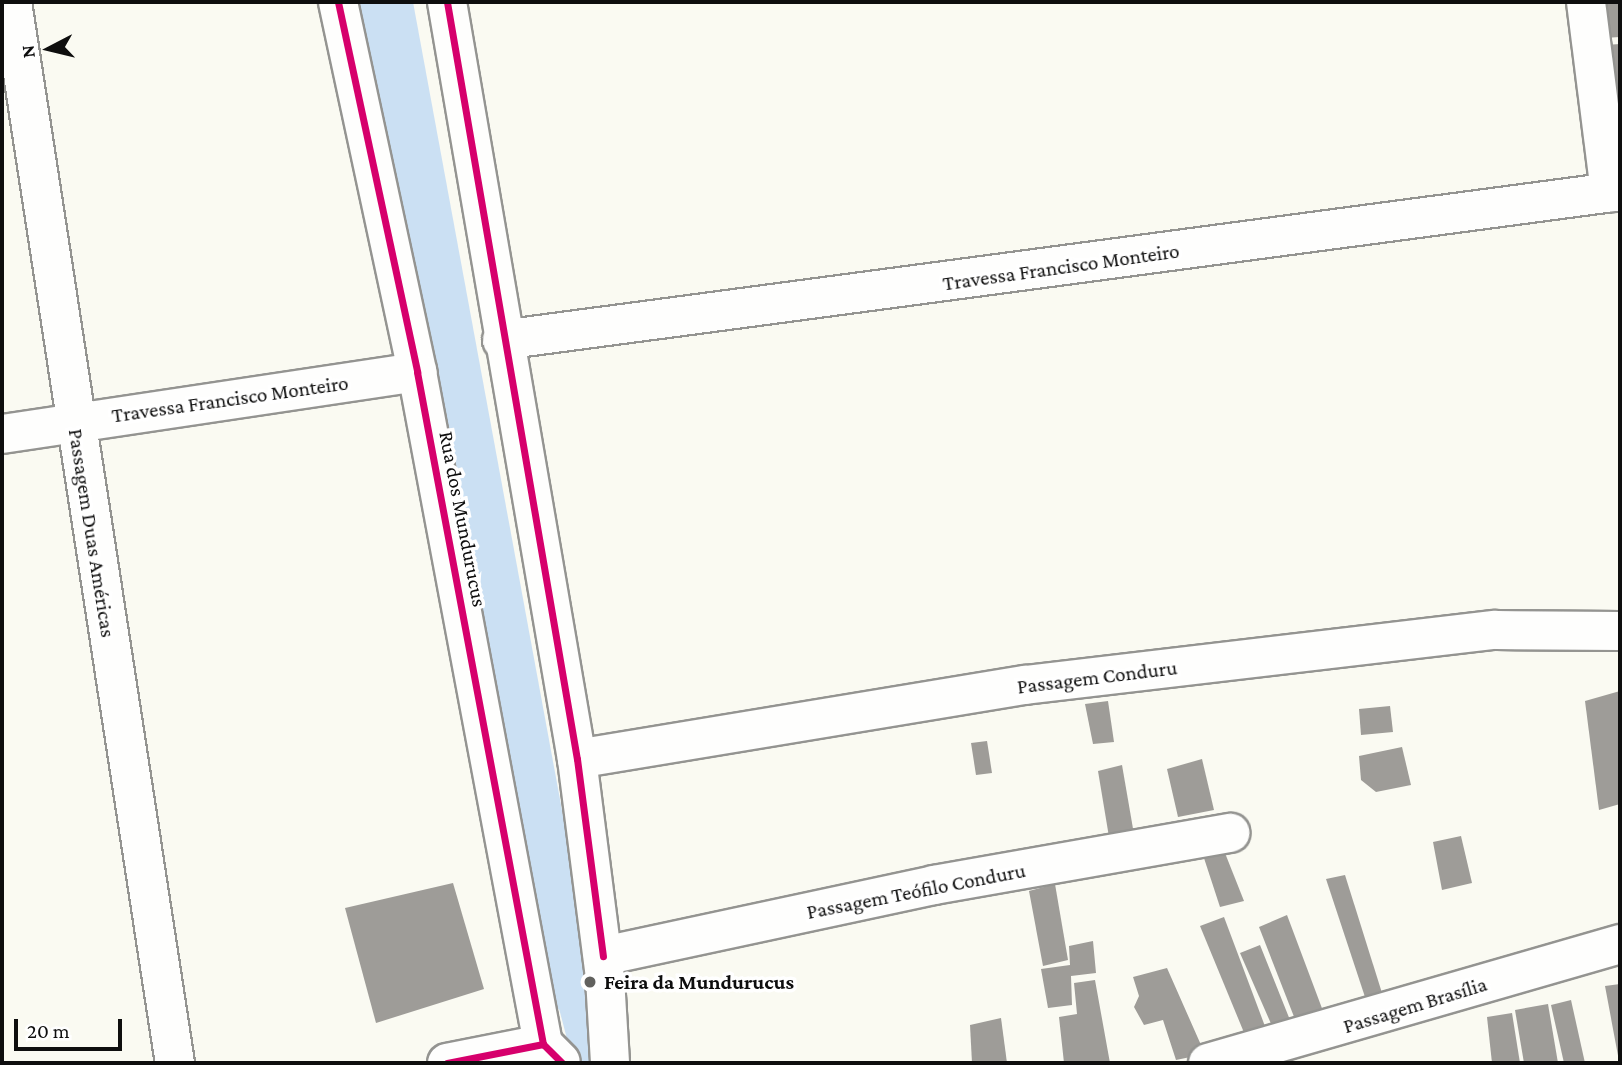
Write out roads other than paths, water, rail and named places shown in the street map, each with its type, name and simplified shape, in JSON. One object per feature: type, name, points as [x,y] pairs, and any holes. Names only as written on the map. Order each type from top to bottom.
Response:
[{"type":"street","name":"Passagem Duas Américas","points":[[12,2],[74,422],[175,1063]]},
{"type":"street","name":"Rua dos Mundurucus","points":[[338,2],[417,372],[553,1054]]},
{"type":"street","points":[[446,2],[502,340],[578,760],[603,956],[610,1063]]},
{"type":"street","points":[[1586,2],[1615,191]]},
{"type":"street","name":"Travessa Francisco Monteiro","points":[[502,340],[1615,191]]},
{"type":"street","name":"Travessa Francisco Monteiro","points":[[2,434],[417,372]]},
{"type":"street","name":"Passagem Conduru","points":[[578,760],[1025,685],[1496,630],[1620,631]]},
{"type":"street","name":"Passagem Teófilo Conduru","points":[[603,956],[934,885],[1230,833]]},
{"type":"street","name":"Passagem Brasília","points":[[1208,1063],[1620,944]]},
{"type":"street","points":[[447,1063],[553,1054]]},
{"type":"water","points":[[358,2],[413,2],[599,1011],[573,1017],[549,1004]]},
{"type":"waterway","points":[[567,964],[593,1063]]},
{"type":"place","name":"Feira da Mundurucus","points":[[590,982]]}]
